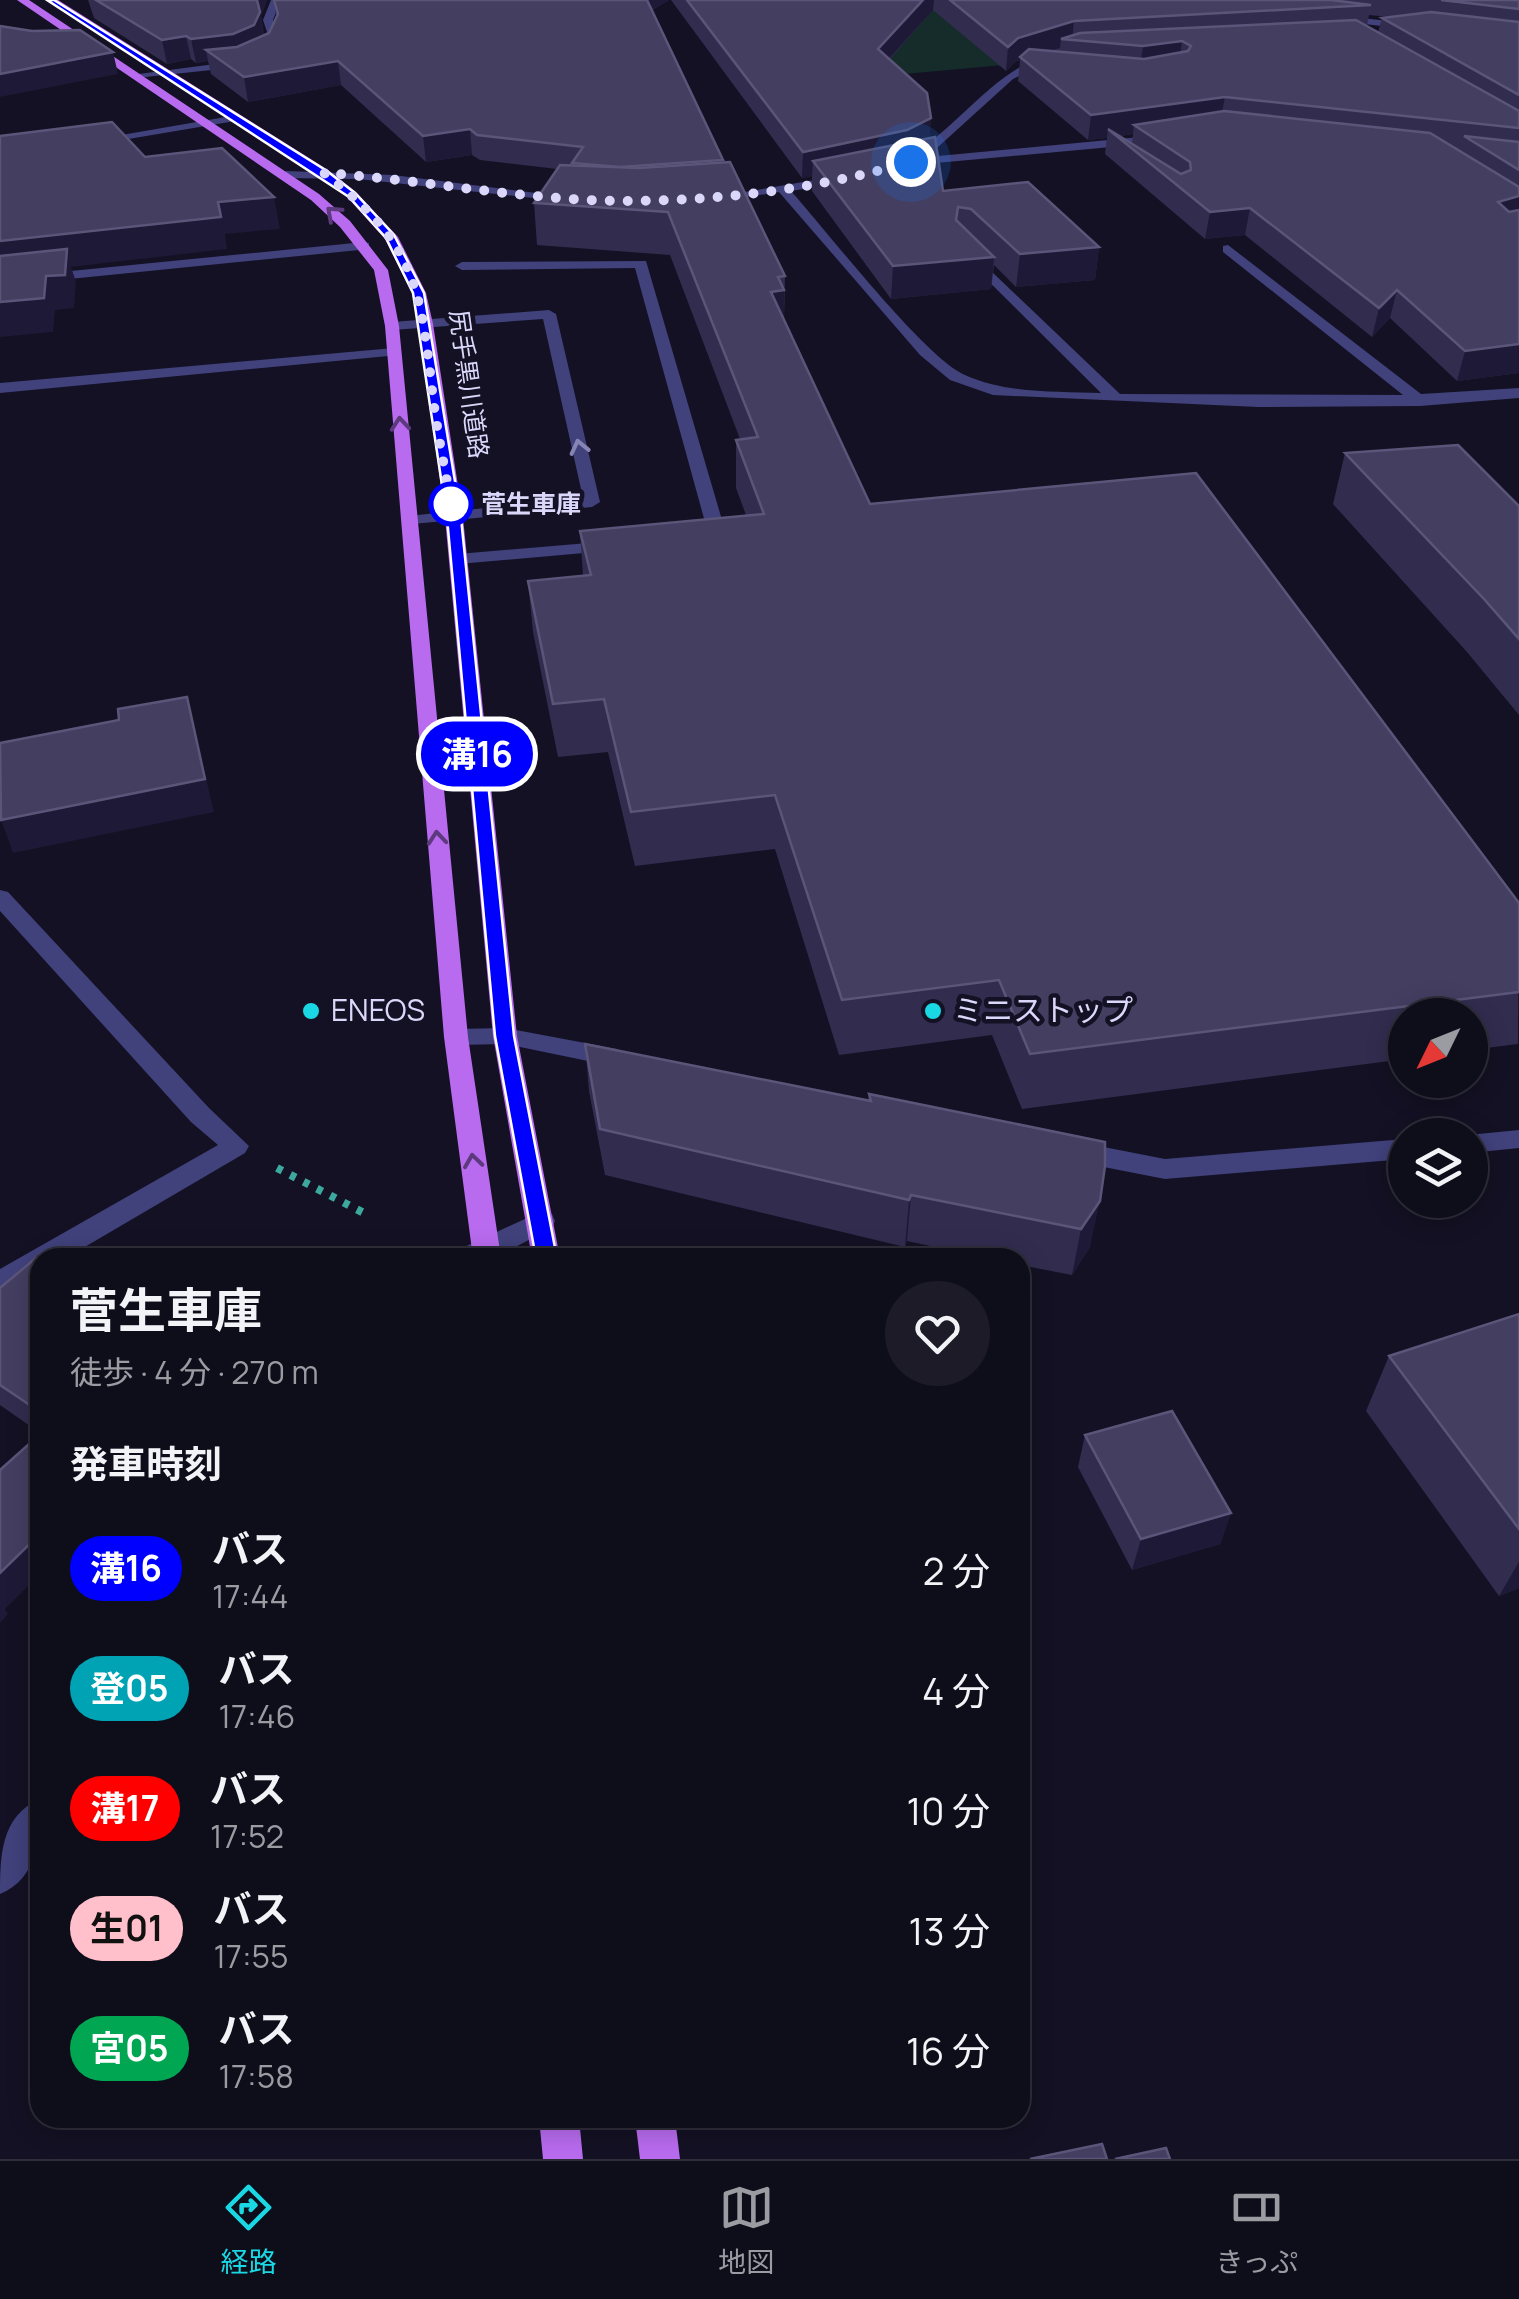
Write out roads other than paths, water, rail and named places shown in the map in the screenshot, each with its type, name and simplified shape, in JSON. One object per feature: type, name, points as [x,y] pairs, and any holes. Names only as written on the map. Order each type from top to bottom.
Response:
[{"type":"main road","points":[[22,0],[286,175],[346,224],[380,270],[392,326],[456,1037],[479,1248]]},
{"type":"main road","name":"尻手黒川道路","points":[[51,0],[324,173],[352,195],[391,237],[419,293],[454,518],[505,1036],[545,1248]]},
{"type":"main road","points":[[560,2128],[563,2159]]},
{"type":"main road","points":[[656,2128],[660,2159]]},
{"type":"street","points":[[136,75],[240,64],[266,53],[273,35],[268,20],[276,0]]},
{"type":"street","points":[[1328,17],[1427,28],[1352,36]]},
{"type":"street","points":[[67,47],[94,47]]},
{"type":"street","points":[[895,167],[937,148],[1021,67],[1062,54]]},
{"type":"street","points":[[1021,67],[1061,70]]},
{"type":"street","points":[[72,144],[237,118]]},
{"type":"street","points":[[911,162],[1146,140]]},
{"type":"street","points":[[1110,146],[1124,155]]},
{"type":"street","points":[[286,175],[324,173],[586,199]]},
{"type":"street","points":[[708,198],[860,176]]},
{"type":"street","points":[[784,190],[925,352],[956,377],[998,392],[1115,398],[1420,400],[1519,393]]},
{"type":"street","points":[[0,282],[364,246]]},
{"type":"street","points":[[961,246],[1115,398]]},
{"type":"street","points":[[1228,249],[1420,400]]},
{"type":"street","points":[[462,266],[641,264],[718,538],[681,540]]},
{"type":"street","points":[[392,326],[549,314],[592,502],[408,521]]},
{"type":"street","points":[[0,388],[394,352]]},
{"type":"street","points":[[458,559],[625,545]]},
{"type":"street","points":[[0,897],[200,1115],[236,1146],[58,1248]]},
{"type":"street","points":[[456,1037],[505,1036],[645,1064]]},
{"type":"street","points":[[1488,1143],[1519,1140]]},
{"type":"street","points":[[1050,1146],[1165,1169],[1388,1150]]},
{"type":"street","points":[[491,1248],[542,1221]]},
{"type":"street","points":[[0,1282],[30,1264]]},
{"type":"street","points":[[0,1876],[30,1831]]},
{"type":"place","name":"菅生車庫","points":[[451,504]]},
{"type":"place","name":"ENEOS","points":[[311,1011]]},
{"type":"place","name":"ミニストップ","points":[[933,1011]]}]
